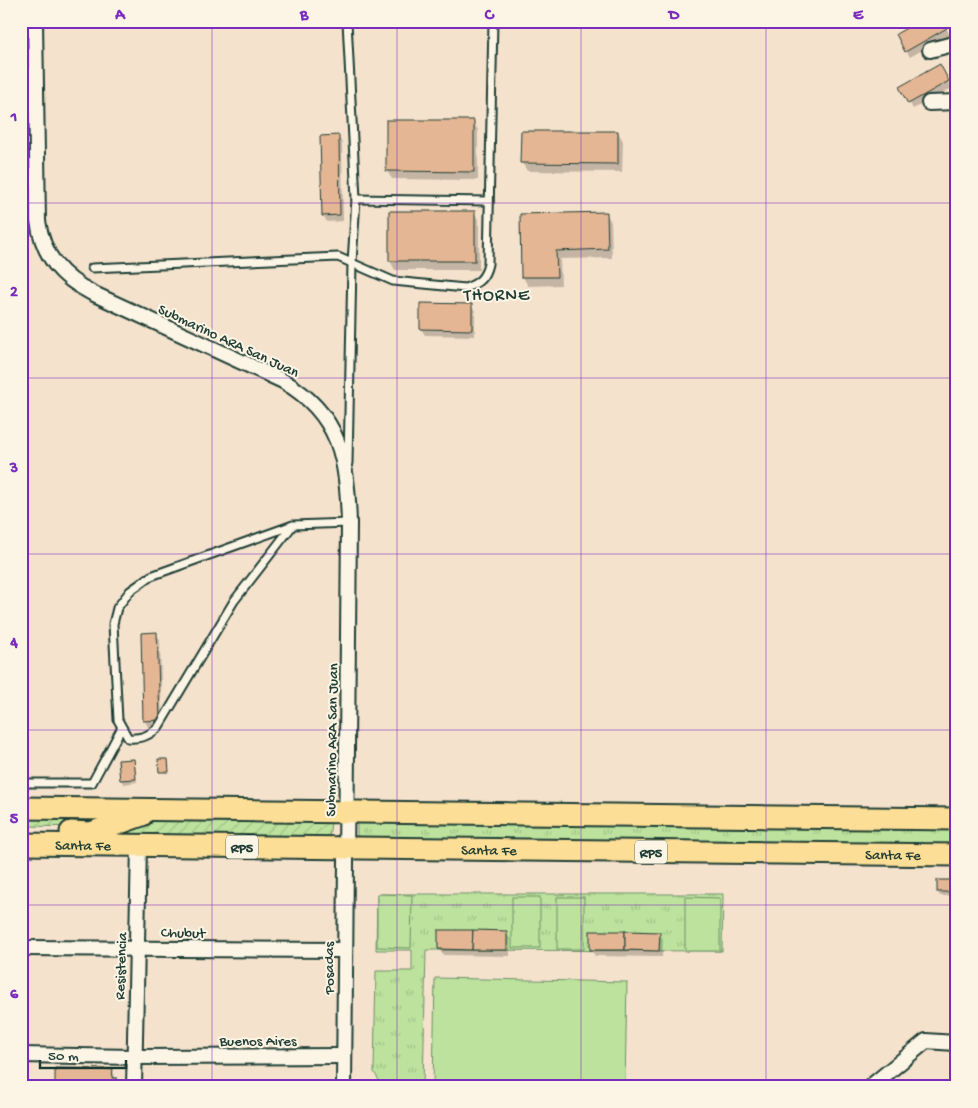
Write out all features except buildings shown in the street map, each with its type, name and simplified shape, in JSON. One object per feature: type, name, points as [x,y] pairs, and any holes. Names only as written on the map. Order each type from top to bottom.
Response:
[{"type":"main road","points":[[21,808],[957,819]]},
{"type":"main road","points":[[21,831],[91,833],[157,810]]},
{"type":"main road","name":"Santa Fe","points":[[21,844],[957,855]]},
{"type":"street","name":"Submarino ARA San Juan","points":[[35,21],[38,220],[40,236],[54,264],[64,276],[92,294],[283,381],[300,392],[326,419],[336,436],[348,481],[346,849]]},
{"type":"street","points":[[930,50],[957,43]]},
{"type":"street","points":[[929,103],[957,102]]},
{"type":"street","name":"Resistencia","points":[[134,1087],[140,846]]},
{"type":"street","name":"Posadas","points":[[344,1087],[346,849]]},
{"type":"street","name":"Chubut","points":[[21,948],[344,950]]},
{"type":"street","points":[[870,1087],[926,1041],[955,1043],[957,1047]]},
{"type":"street","name":"Buenos Aires","points":[[21,1055],[134,1057],[344,1056]]},
{"type":"lane","points":[[346,21],[356,199],[352,263],[348,481]]},
{"type":"lane","points":[[92,268],[338,257],[385,278],[410,284],[465,288],[474,285],[486,273],[488,264],[493,21]]},
{"type":"lane","points":[[356,199],[489,201]]},
{"type":"lane","points":[[293,525],[234,601],[158,728],[149,735],[138,739],[128,738],[121,729],[118,720],[113,624],[117,608],[130,591],[151,576],[293,525],[349,523]]},
{"type":"lane","points":[[21,783],[92,783],[121,729]]},
{"type":"green space","points":[[21,816],[124,817],[94,827],[21,826]]},
{"type":"green space","points":[[152,817],[331,821],[329,840],[107,837]]},
{"type":"green space","points":[[357,819],[957,827],[957,848],[357,840]]},
{"type":"green space","points":[[377,894],[723,894],[722,951],[426,950],[423,1087],[383,1087],[374,1072],[376,971],[412,971],[412,950],[376,950]]},
{"type":"green space","points":[[377,894],[412,895],[411,948],[377,947]]},
{"type":"green space","points":[[512,897],[540,897],[540,948],[512,948]]},
{"type":"green space","points":[[557,897],[584,897],[584,949],[557,949]]},
{"type":"green space","points":[[685,897],[720,898],[720,951],[685,951]]},
{"type":"green space","points":[[435,978],[627,982],[625,1087],[433,1087]]},
{"type":"district","name":"THORNE","points":[[497,294]]}]
